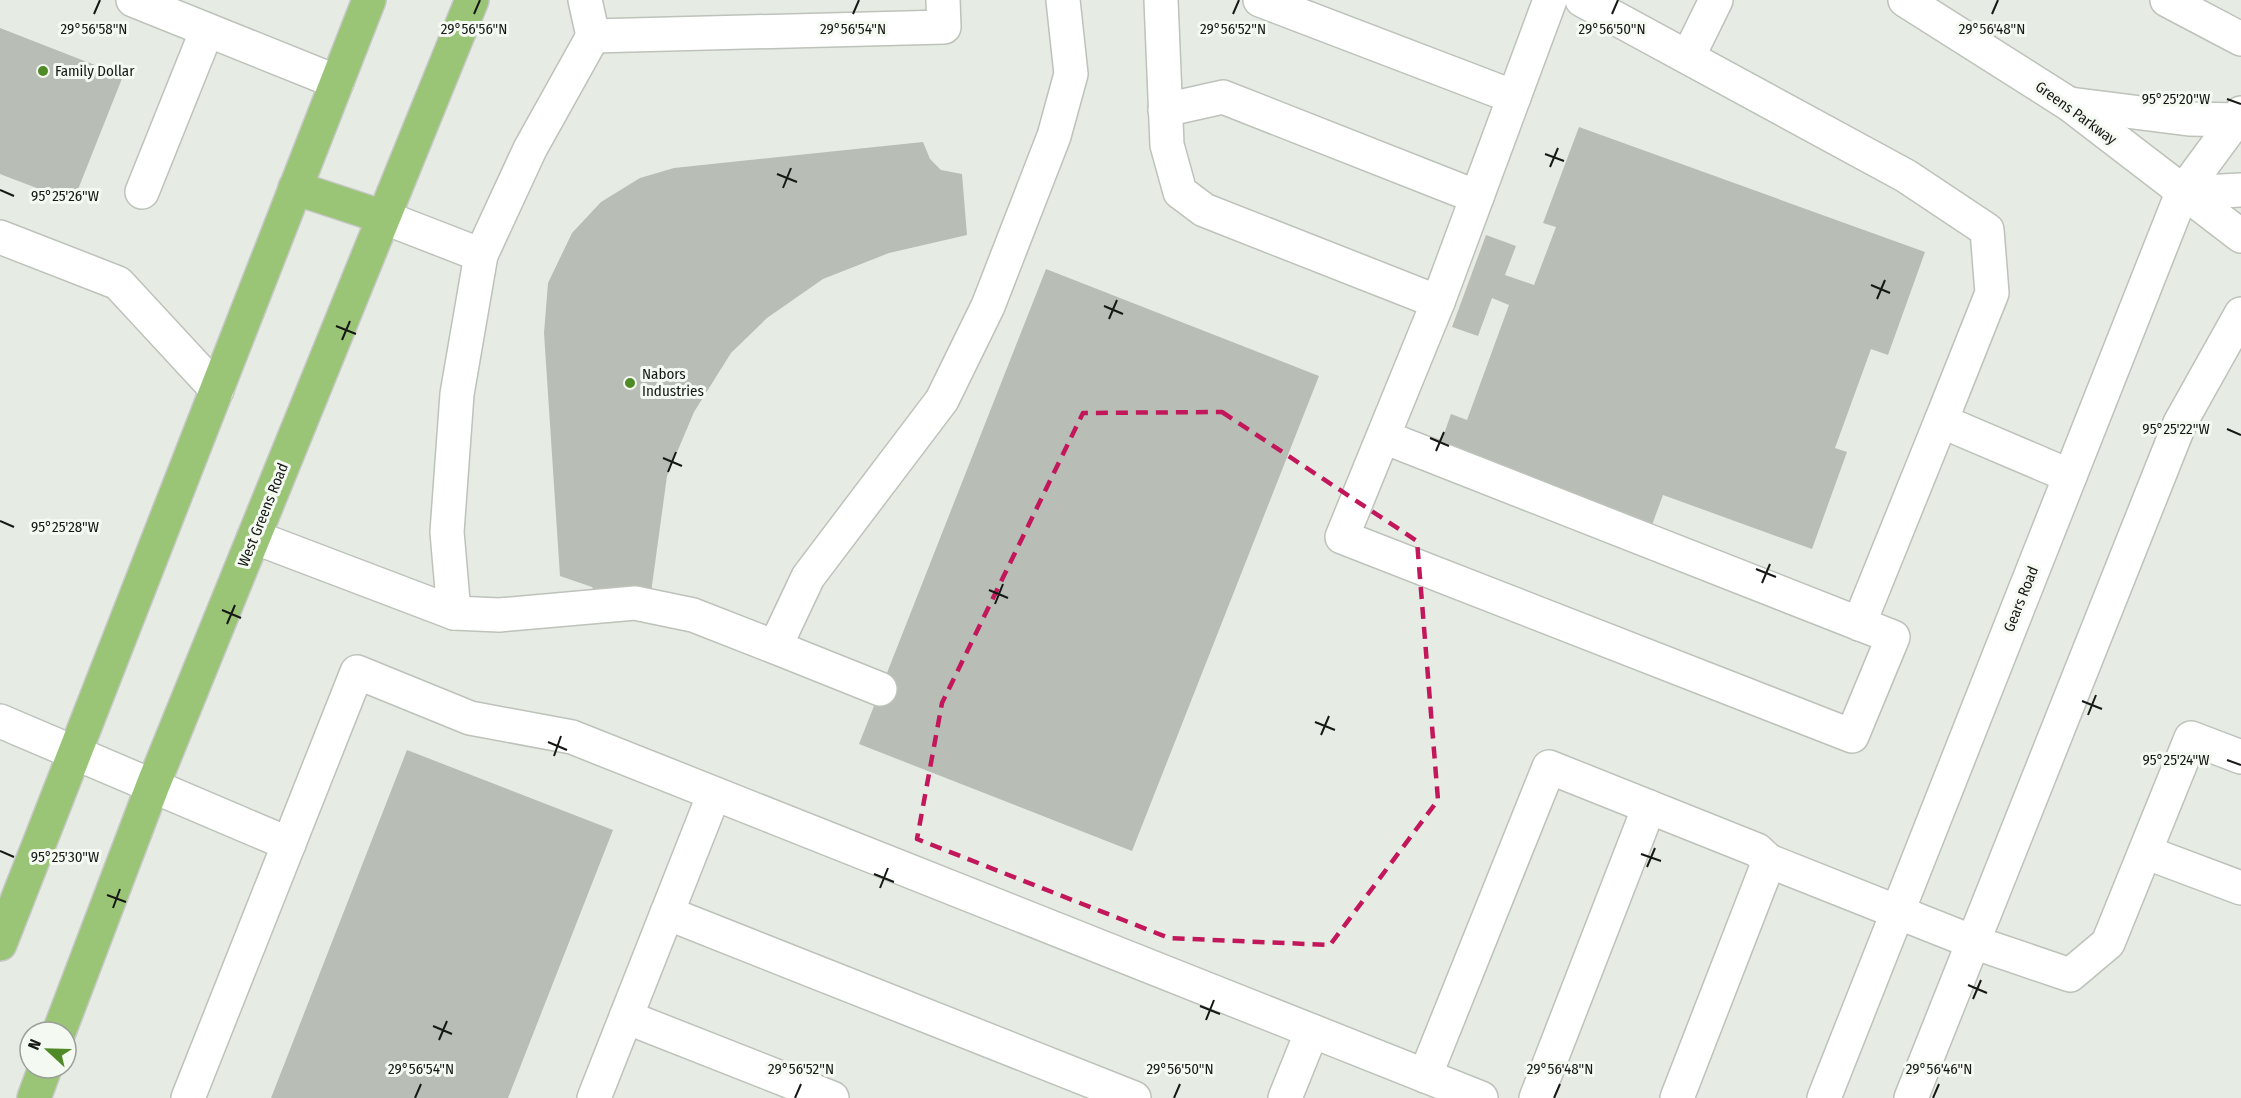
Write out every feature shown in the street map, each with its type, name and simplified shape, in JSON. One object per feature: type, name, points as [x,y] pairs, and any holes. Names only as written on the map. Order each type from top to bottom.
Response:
[{"type":"main road","points":[[0,944],[369,0]]},
{"type":"main road","name":"West Greens Road","points":[[64,1020],[153,785],[472,0]]},
{"type":"main road","points":[[295,188],[383,217]]},
{"type":"main road","points":[[34,1098],[41,1080]]},
{"type":"street","points":[[133,0],[337,82]]},
{"type":"street","points":[[454,613],[447,532],[456,405],[481,255],[530,149],[593,36],[585,0]]},
{"type":"street","points":[[593,36],[944,27],[943,0]]},
{"type":"street","points":[[775,647],[808,577],[942,400],[988,306],[1054,136],[1071,74],[1062,0]]},
{"type":"street","points":[[1161,0],[1167,146],[1180,192],[1204,210],[1438,302]]},
{"type":"street","points":[[1260,0],[1514,97]]},
{"type":"street","points":[[1383,437],[1893,637],[1852,735],[1342,537],[1438,302],[1550,0]]},
{"type":"street","points":[[1582,0],[1906,176],[1987,230],[1992,293],[1860,624]]},
{"type":"street","points":[[1688,57],[1716,0]]},
{"type":"street","name":"Greens Parkway","points":[[1905,0],[2069,104],[2182,193],[2241,236]]},
{"type":"street","points":[[2167,0],[2241,39]]},
{"type":"street","points":[[142,192],[207,30]]},
{"type":"street","points":[[1165,110],[1222,97],[1477,197]]},
{"type":"street","points":[[2069,104],[2189,119],[2239,118]]},
{"type":"street","name":"Gears Road","points":[[1824,1098],[2182,193],[2239,118]]},
{"type":"street","points":[[2182,193],[2241,190]]},
{"type":"street","points":[[383,217],[481,255]]},
{"type":"street","points":[[0,237],[118,283],[217,390]]},
{"type":"street","points":[[1911,1098],[2180,423],[2241,314]]},
{"type":"street","points":[[1941,421],[2001,444],[2070,477]]},
{"type":"street","points":[[254,537],[454,613],[499,615],[635,603],[693,615],[880,689]]},
{"type":"street","points":[[188,1098],[357,672],[470,718],[572,737],[1481,1098]]},
{"type":"street","points":[[0,721],[289,844]]},
{"type":"street","points":[[1425,1076],[1549,767],[1756,850],[1769,861],[1973,942],[2070,975],[2108,944],[2191,738],[2241,757]]},
{"type":"street","points":[[594,1098],[714,794]]},
{"type":"street","points":[[1536,1098],[1649,807]]},
{"type":"street","points":[[2145,852],[2241,888]]},
{"type":"street","points":[[1677,1098],[1769,861]]},
{"type":"street","points":[[667,913],[1134,1098]]},
{"type":"street","points":[[626,1017],[832,1098]]},
{"type":"street","points":[[1285,1098],[1312,1031]]},
{"type":"highlighted area","points":[[1222,412],[1417,541],[1438,800],[1330,945],[1169,938],[917,839],[942,703],[1083,413]]},
{"type":"building","points":[[0,28],[123,76],[73,202],[0,174]]},
{"type":"building","points":[[1579,127],[1925,252],[1888,355],[1871,349],[1835,448],[1847,452],[1812,549],[1663,495],[1652,525],[1439,448],[1451,414],[1467,420],[1509,305],[1492,298],[1478,336],[1452,327],[1486,235],[1516,246],[1505,275],[1534,285],[1556,227],[1543,223]]},
{"type":"building","name":"Nabors Industries","points":[[923,142],[930,159],[941,170],[962,174],[967,235],[889,253],[823,279],[767,318],[731,353],[694,412],[667,476],[650,600],[601,604],[592,587],[560,576],[544,333],[548,283],[572,233],[601,202],[640,178],[674,168]]},
{"type":"building","points":[[1046,269],[1319,376],[1132,851],[859,744]]},
{"type":"building","points":[[407,750],[613,830],[508,1098],[271,1098]]},
{"type":"place","name":"Family Dollar","points":[[43,71]]},
{"type":"place","name":"Nabors Industries","points":[[630,383]]}]
